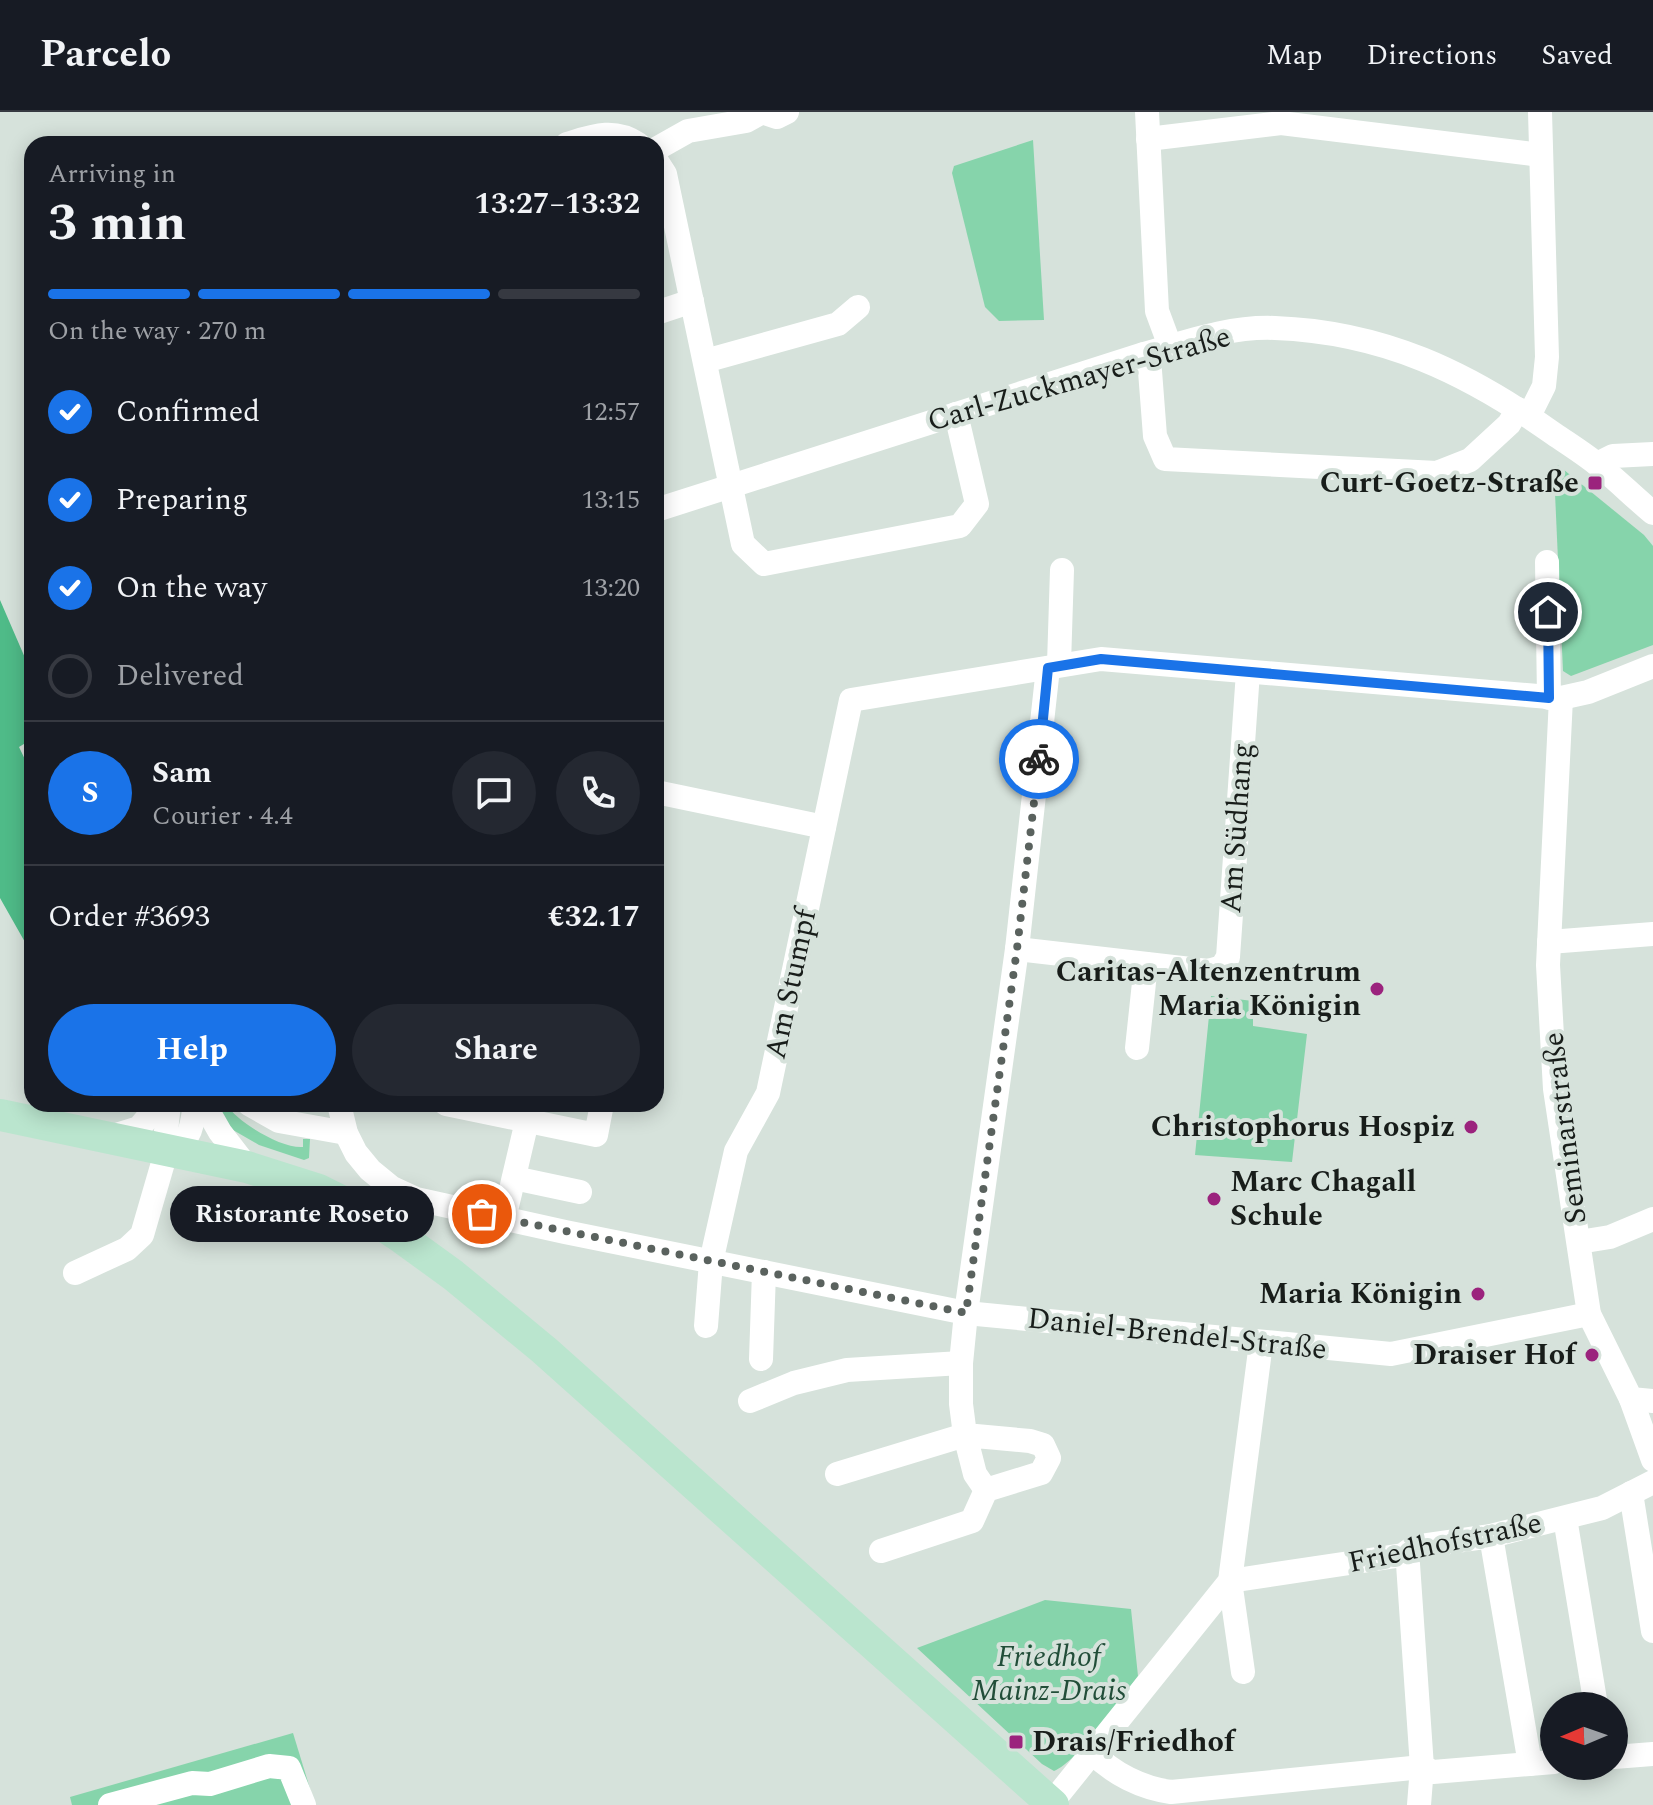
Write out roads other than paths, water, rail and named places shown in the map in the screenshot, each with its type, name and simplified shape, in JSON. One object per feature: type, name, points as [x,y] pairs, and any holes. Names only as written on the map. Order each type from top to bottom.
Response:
[{"type":"main road","points":[[0,1115],[247,1167],[319,1190],[361,1211],[453,1275],[544,1350],[1051,1804]]},
{"type":"street","points":[[664,144],[688,131],[746,121],[762,112],[777,117],[787,112]]},
{"type":"street","points":[[1147,112],[1157,311],[1170,346]]},
{"type":"street","points":[[1144,354],[1150,371],[1155,436],[1165,459],[1437,473],[1470,460],[1524,412],[1544,386],[1547,357],[1540,112]]},
{"type":"street","points":[[1148,139],[1281,123],[1541,155]]},
{"type":"street","points":[[592,136],[630,130]]},
{"type":"street","points":[[664,172],[743,544],[764,564],[960,526],[977,504],[956,414]]},
{"type":"street","points":[[664,310],[692,301]]},
{"type":"street","points":[[705,361],[838,324],[858,307]]},
{"type":"street","name":"Carl-Zuckmayer-Straße","points":[[664,507],[1170,346],[1211,335],[1272,327],[1367,339],[1436,364],[1466,392],[1524,412],[1597,464],[1653,513]]},
{"type":"street","points":[[1597,464],[1613,456],[1653,454]]},
{"type":"street","name":"Seminarstraße","points":[[1547,562],[1555,698],[1549,942],[1555,1089],[1589,1314],[1642,1400],[1653,1460]]},
{"type":"street","points":[[986,1490],[975,1474],[965,1435],[961,1363],[1017,949],[1062,570]]},
{"type":"street","points":[[1053,666],[1101,659],[1555,698],[1588,692],[1653,666]]},
{"type":"street","name":"Am Stumpf","points":[[711,1262],[736,1151],[768,1093],[851,700],[1053,666]]},
{"type":"street","name":"Am Südhang","points":[[1017,949],[1208,971],[1222,967],[1228,957],[1248,672]]},
{"type":"street","points":[[664,794],[824,827]]},
{"type":"street","points":[[1549,942],[1653,934]]},
{"type":"street","points":[[1137,1048],[1146,964]]},
{"type":"street","points":[[106,1138],[139,1128],[152,1112]]},
{"type":"street","points":[[75,1273],[137,1242],[147,1220],[167,1149],[168,1112]]},
{"type":"street","points":[[167,1149],[180,1144],[190,1134],[194,1112]]},
{"type":"street","points":[[209,1112],[247,1167]]},
{"type":"street","points":[[263,1112],[279,1121],[302,1115],[346,1133]]},
{"type":"street","name":"Daniel-Brendel-Straße","points":[[341,1112],[346,1133],[356,1153],[370,1170],[392,1188],[416,1199],[966,1313],[1391,1354],[1589,1314]]},
{"type":"street","points":[[484,1112],[596,1135],[600,1112]]},
{"type":"street","points":[[504,1219],[527,1121]]},
{"type":"street","points":[[514,1178],[580,1192]]},
{"type":"street","points":[[1579,1242],[1610,1237],[1653,1219]]},
{"type":"street","points":[[706,1326],[711,1262]]},
{"type":"street","points":[[761,1359],[764,1272]]},
{"type":"street","points":[[1243,1672],[1230,1581],[1261,1343]]},
{"type":"street","points":[[750,1401],[794,1383],[847,1370],[961,1363]]},
{"type":"street","points":[[837,1474],[965,1435],[1043,1445],[1049,1458],[1041,1473],[986,1490],[972,1521],[881,1551]]},
{"type":"street","name":"Friedhofstraße","points":[[1230,1581],[1403,1555],[1414,1547],[1491,1536],[1602,1508],[1653,1482]]},
{"type":"street","points":[[1631,1493],[1653,1631]]},
{"type":"street","points":[[1565,1518],[1594,1692]]},
{"type":"street","points":[[1491,1536],[1540,1754]]},
{"type":"street","points":[[1403,1555],[1408,1564],[1422,1767],[1419,1805]]},
{"type":"street","points":[[1051,1804],[1230,1581]]},
{"type":"street","points":[[1092,1752],[1103,1764],[1136,1782],[1171,1792],[1422,1767],[1433,1772],[1540,1763]]},
{"type":"street","points":[[1628,1756],[1653,1754]]},
{"type":"street","points":[[110,1805],[192,1783],[221,1782],[269,1766],[289,1768],[304,1805]]},
{"type":"place","name":"Curt-Goetz-Straße","points":[[1595,483]]},
{"type":"place","name":"Caritas-Altenzentrum Maria Königin","points":[[1377,989]]},
{"type":"place","name":"Christophorus Hospiz","points":[[1471,1127]]},
{"type":"place","name":"Marc Chagall Schule","points":[[1214,1199]]},
{"type":"place","name":"Ristorante Roseto","points":[[482,1214]]},
{"type":"place","name":"Maria Königin","points":[[1478,1294]]},
{"type":"place","name":"Draiser Hof","points":[[1592,1355]]},
{"type":"place","name":"Drais/Friedhof","points":[[1016,1742]]},
{"type":"park label","name":"Friedhof Mainz-Drais","points":[[1049,1674]]}]
